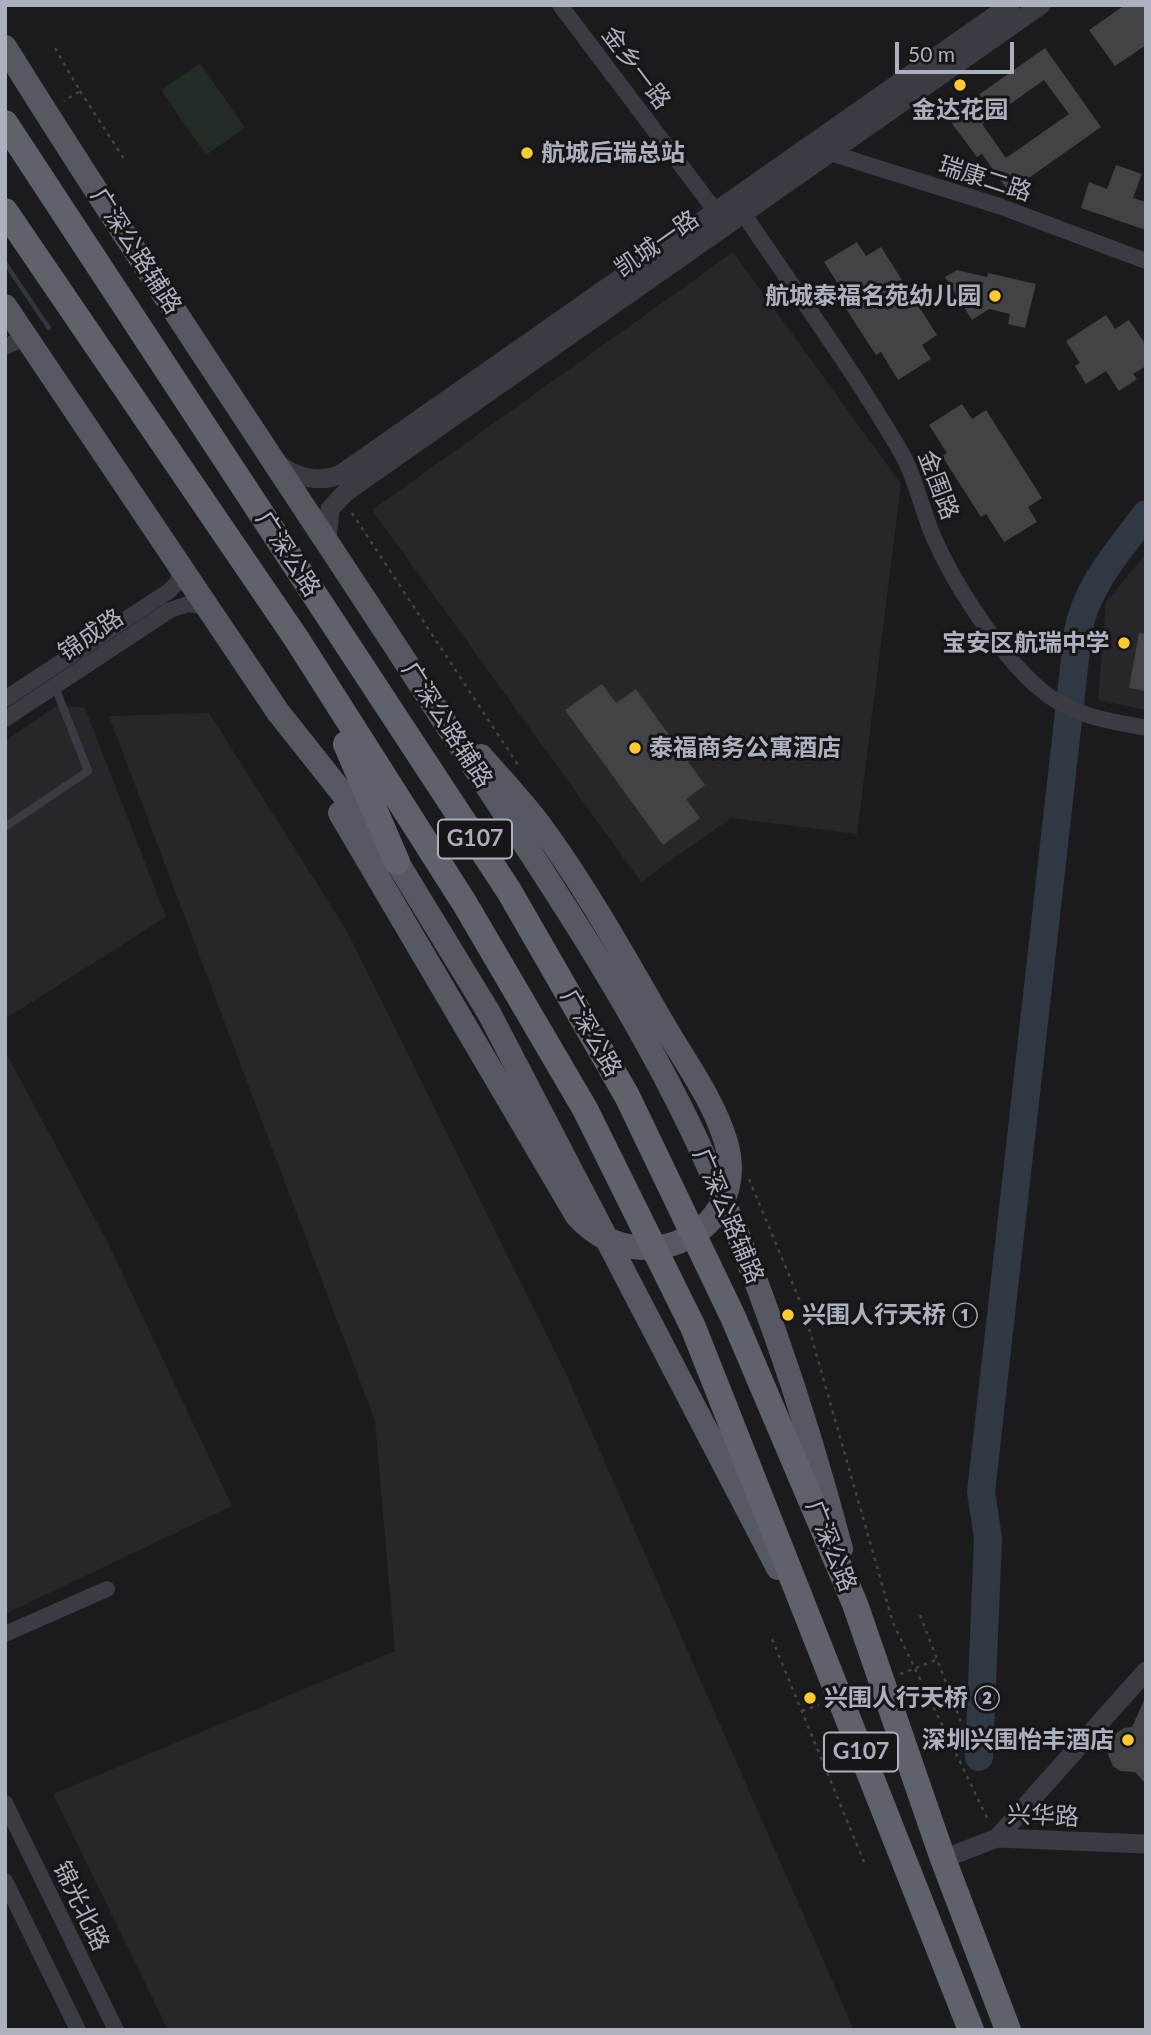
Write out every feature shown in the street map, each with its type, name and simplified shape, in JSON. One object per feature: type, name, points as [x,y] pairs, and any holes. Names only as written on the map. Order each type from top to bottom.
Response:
[{"type":"highway","name":"广深公路","points":[[5,123],[440,783],[581,1014],[627,1096],[733,1317],[855,1604],[943,1859],[1008,2030]]},
{"type":"highway","name":"广深公路","points":[[5,211],[296,638],[543,1033],[622,1179],[693,1327],[971,2030]]},
{"type":"highway","points":[[296,638],[355,762],[397,862]]},
{"type":"main road","name":"广深公路辅路","points":[[5,47],[563,905],[653,1054],[696,1140],[746,1255],[799,1397],[855,1604]]},
{"type":"main road","points":[[5,306],[16,342],[180,565],[278,712],[569,1203],[587,1227],[612,1243],[640,1250],[683,1240],[707,1223],[723,1198],[729,1170],[727,1148],[700,1087],[627,961],[541,826],[422,686]]},
{"type":"main road","points":[[278,712],[397,862],[489,1013],[722,1465],[816,1637]]},
{"type":"street","name":"金乡一路","points":[[560,5],[721,219]]},
{"type":"street","name":"凯城一路","points":[[327,540],[330,509],[346,492],[721,219],[808,146],[1010,5]]},
{"type":"street","name":"凯城一路","points":[[738,206],[830,153],[1041,5]]},
{"type":"street","name":"瑞康二路","points":[[808,146],[999,206],[1146,261]]},
{"type":"street","name":"金围路","points":[[738,206],[901,451],[950,570],[1000,645],[1044,693],[1076,711],[1146,728]]},
{"type":"street","name":"凯城一路","points":[[274,460],[290,471],[309,477],[330,479],[341,474],[721,219]]},
{"type":"street","name":"锦成路","points":[[5,699],[169,591],[177,582],[180,565]]},
{"type":"street","name":"锦成路","points":[[5,719],[170,610],[188,604],[208,607]]},
{"type":"street","points":[[5,1634],[107,1589]]},
{"type":"street","points":[[997,1838],[1146,1671]]},
{"type":"street","name":"锦光北路","points":[[5,1803],[116,2030]]},
{"type":"street","name":"兴华路","points":[[943,1859],[997,1838],[1146,1844]]},
{"type":"street","points":[[5,1881],[78,2030]]},
{"type":"lane","points":[[5,827],[88,771],[55,687]]},
{"type":"path","points":[[80,92],[126,162]]},
{"type":"path","points":[[920,1615],[968,1740]]},
{"type":"path","points":[[772,1639],[864,1862]]},
{"type":"shaded area","points":[[200,63],[245,128],[206,155],[161,90]]},
{"type":"shaded area","points":[[733,252],[901,484],[857,834],[731,818],[641,882],[372,510]]},
{"type":"shaded area","name":"宝安区航瑞中学","points":[[1146,554],[1146,710],[1098,700],[1106,602]]},
{"type":"shaded area","points":[[58,705],[85,708],[166,917],[5,1019],[5,741]]},
{"type":"shaded area","points":[[209,713],[347,931],[567,1376],[854,2030],[168,2030],[53,1794],[395,1651],[375,1421],[109,716]]},
{"type":"shaded area","points":[[5,1051],[109,1245],[232,1506],[5,1614]]},
{"type":"building","points":[[1125,5],[1146,5],[1146,45],[1115,66],[1089,30]]},
{"type":"building","points":[[1045,48],[1101,127],[1009,192],[982,154],[977,157],[947,117]],"holes":[[[1044,80],[1069,114],[1006,158],[982,124]]]},
{"type":"building","points":[[1116,165],[1142,174],[1133,198],[1146,202],[1146,230],[1081,208],[1089,182],[1107,189]]},
{"type":"building","points":[[857,242],[866,256],[881,247],[937,335],[922,345],[931,359],[898,380],[881,352],[876,355],[850,315],[837,294],[842,290],[824,262]]},
{"type":"building","name":"航城泰福名苑幼儿园","points":[[957,270],[987,277],[988,273],[1036,284],[1025,328],[1008,324],[1010,314],[989,309],[972,320],[945,277]]},
{"type":"building","points":[[1106,315],[1115,329],[1129,320],[1146,345],[1146,366],[1133,374],[1137,379],[1119,391],[1106,371],[1086,384],[1075,366],[1080,363],[1066,341]]},
{"type":"building","points":[[962,404],[972,419],[986,410],[1042,498],[1028,507],[1037,522],[1004,542],[986,514],[981,517],[942,456],[947,453],[929,425]]},
{"type":"building","points":[[1139,633],[1146,634],[1146,691],[1129,688]]},
{"type":"building","name":"泰福商务公寓酒店","points":[[602,684],[616,703],[636,689],[705,785],[686,799],[700,818],[663,845],[565,710]]},
{"type":"building","name":"深圳兴围怡丰酒店","points":[[1146,1696],[1146,1784],[1135,1772],[1120,1771],[1113,1766],[1107,1752],[1111,1737],[1124,1728],[1132,1727]]},
{"type":"waterway","points":[[5,263],[49,328]]},
{"type":"waterway","points":[[979,1757],[988,1538],[981,1492],[1078,632],[1082,615],[1096,584],[1146,514]]},
{"type":"place","name":"金达花园","points":[[960,85]]},
{"type":"place","name":"航城后瑞总站","points":[[527,153]]},
{"type":"place","name":"航城泰福名苑幼儿园","points":[[995,296]]},
{"type":"place","name":"宝安区航瑞中学","points":[[1124,643]]},
{"type":"place","name":"泰福商务公寓酒店","points":[[635,748]]},
{"type":"place","name":"兴围人行天桥 ①","points":[[788,1315]]},
{"type":"place","name":"兴围人行天桥 ②","points":[[810,1698]]},
{"type":"place","name":"深圳兴围怡丰酒店","points":[[1128,1740]]}]
